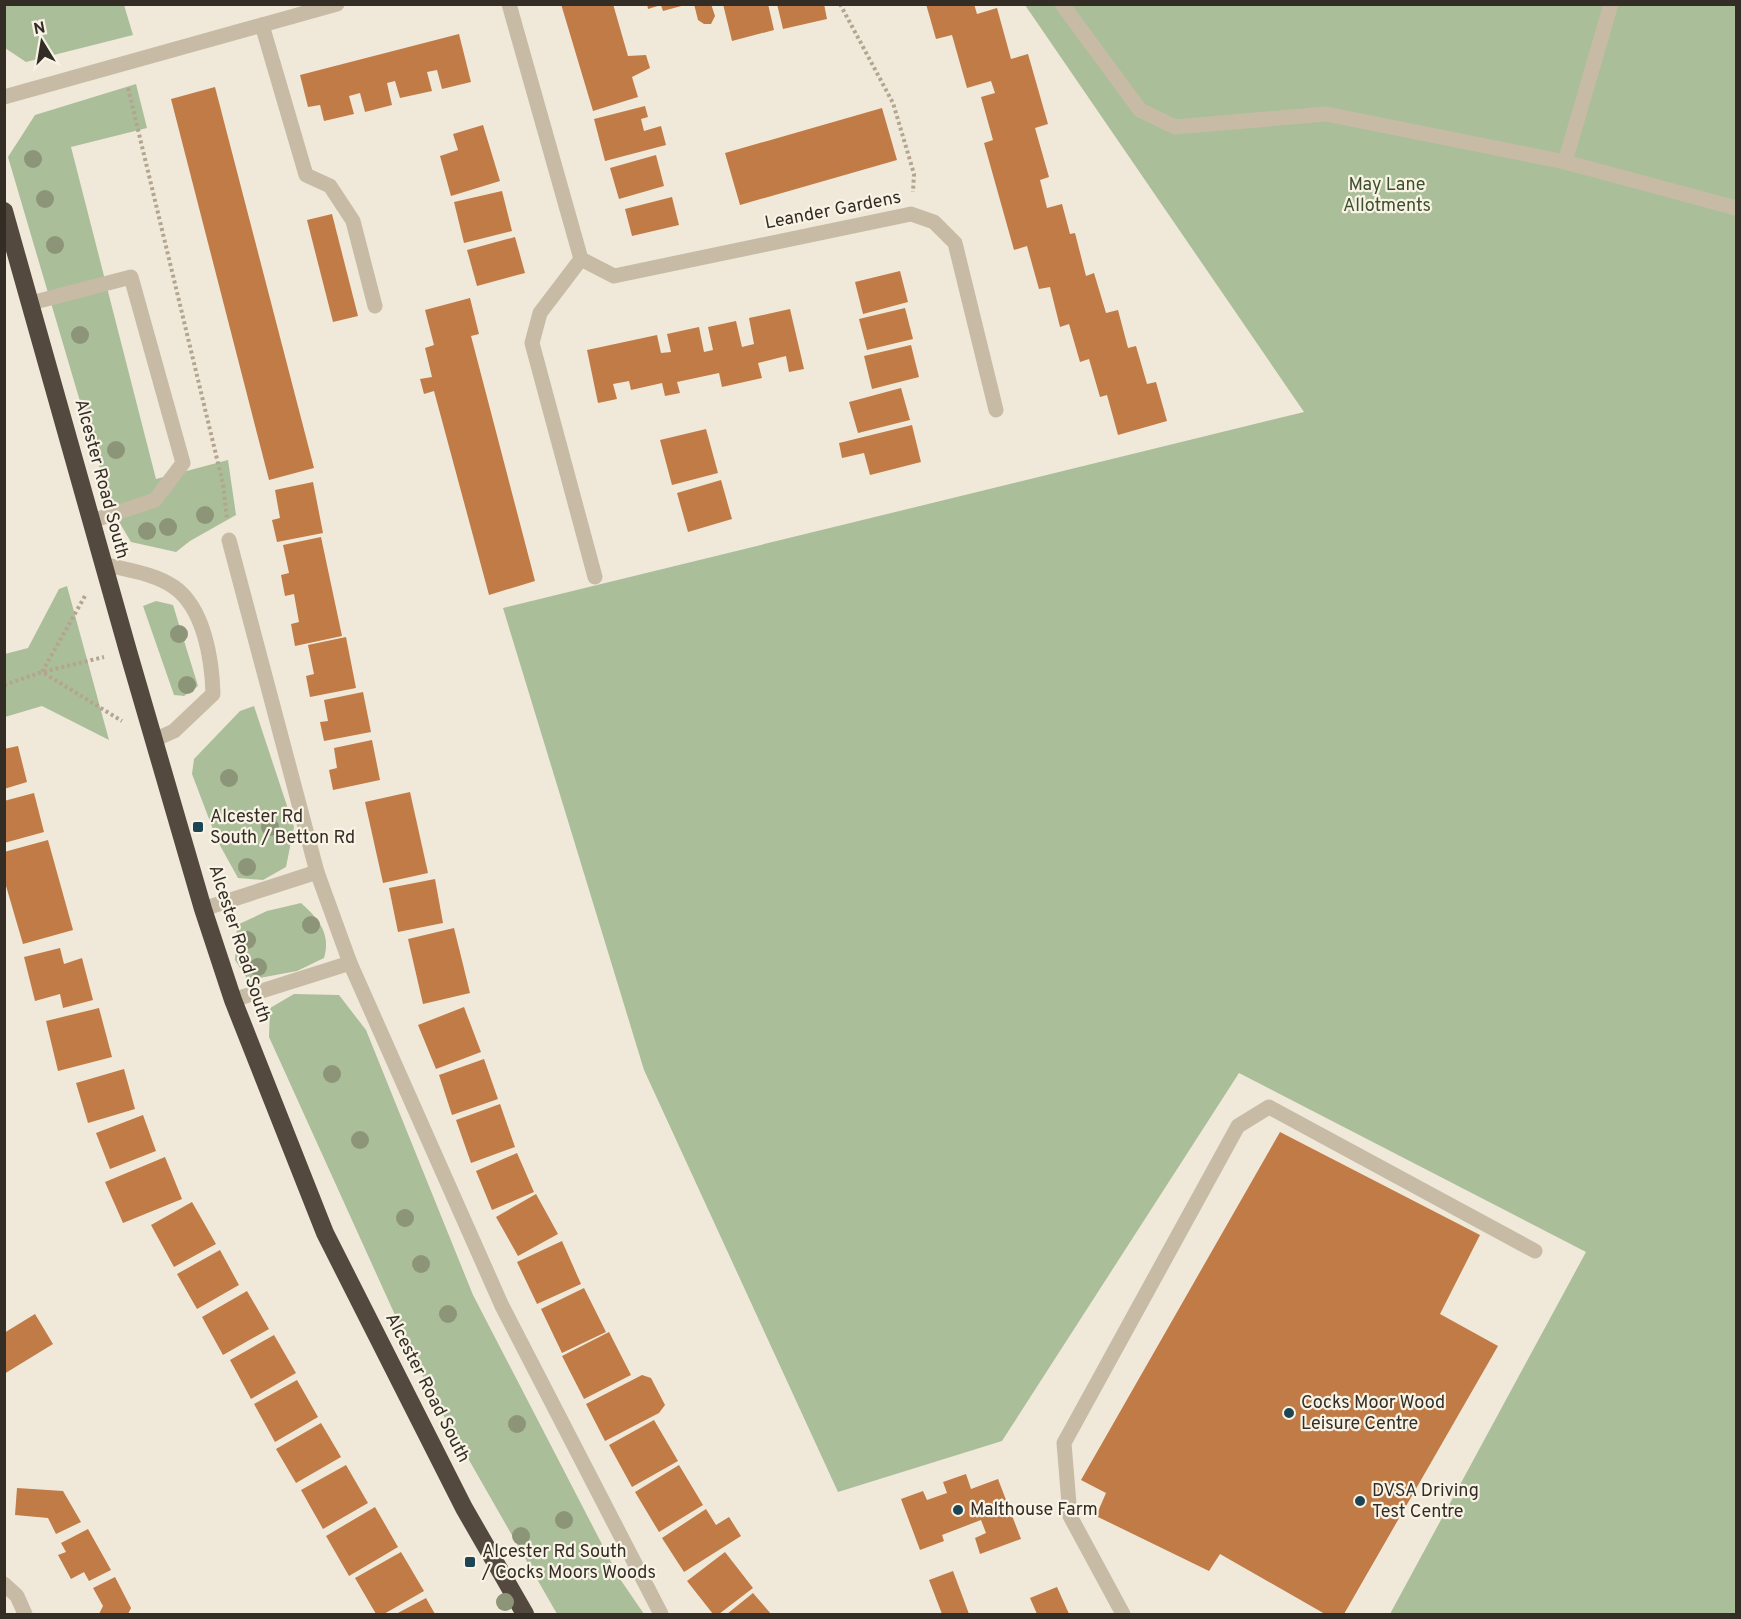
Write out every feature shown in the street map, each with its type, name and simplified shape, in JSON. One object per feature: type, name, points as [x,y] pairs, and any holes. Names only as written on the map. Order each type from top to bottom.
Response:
[{"type":"highway","name":"Alcester Road South","points":[[4,212],[128,651],[203,909],[233,1000],[325,1233],[464,1508],[525,1614]]},
{"type":"street","points":[[4,97],[122,62],[337,4]]},
{"type":"street","points":[[509,4],[581,259],[540,313],[532,343],[596,577]]},
{"type":"street","points":[[1062,4],[1140,110],[1174,127],[1326,114],[1565,162],[1737,208]]},
{"type":"street","points":[[1565,162],[1611,4]]},
{"type":"street","points":[[262,25],[306,176],[330,186],[353,221],[375,306]]},
{"type":"street","name":"Leander Gardens","points":[[581,259],[614,276],[911,214],[934,222],[955,243],[996,410]]},
{"type":"street","points":[[31,303],[131,277],[159,375],[183,463],[156,500],[92,521]]},
{"type":"street","points":[[229,540],[317,872],[350,963],[501,1306],[661,1614]]},
{"type":"street","points":[[103,564],[150,576],[172,586],[188,598],[212,668],[213,694],[174,732],[154,740]]},
{"type":"street","points":[[203,909],[317,872]]},
{"type":"street","points":[[233,1000],[350,963]]},
{"type":"street","points":[[1123,1614],[1070,1516],[1064,1443],[1238,1126],[1269,1107],[1535,1251]]},
{"type":"street","points":[[4,1584],[17,1596],[25,1614]]},
{"type":"path","points":[[840,4],[893,103],[914,174],[911,214]]},
{"type":"path","points":[[122,62],[223,484],[229,540]]},
{"type":"path","points":[[42,672],[103,564]]},
{"type":"path","points":[[4,686],[42,672],[128,651]]},
{"type":"path","points":[[42,672],[154,740]]},
{"type":"green space","points":[[4,5],[124,5],[133,35],[26,62],[5,48]]},
{"type":"green space","name":"May Lane Allotments","points":[[1025,5],[1736,5],[1736,1614],[1390,1614],[1586,1252],[1239,1073],[1002,1441],[838,1492],[644,1070],[503,608],[1304,412]]},
{"type":"green space","points":[[136,84],[147,128],[71,147],[156,479],[228,460],[236,515],[190,541],[176,552],[131,542],[112,510],[8,157],[35,115]]},
{"type":"green space","points":[[67,586],[109,740],[42,706],[5,717],[5,654],[28,648],[59,589]]},
{"type":"green space","points":[[156,601],[173,605],[198,686],[184,696],[174,695],[143,606]]},
{"type":"green space","points":[[254,706],[294,827],[286,867],[263,880],[238,878],[217,840],[192,774],[194,759],[240,711]]},
{"type":"green space","points":[[301,903],[318,921],[325,934],[324,958],[297,971],[248,980],[235,960],[237,925],[267,911]]},
{"type":"green space","points":[[294,994],[339,995],[366,1030],[473,1295],[620,1579],[644,1614],[557,1614],[429,1390],[269,1037],[270,1008]]},
{"type":"building","points":[[561,4],[613,4],[628,56],[646,55],[650,68],[632,77],[638,97],[593,111]]},
{"type":"building","points":[[647,4],[685,5],[663,11],[661,5],[648,9]]},
{"type":"building","points":[[694,4],[711,4],[715,16],[711,24],[704,24],[698,20]]},
{"type":"building","points":[[723,4],[768,4],[774,30],[732,41]]},
{"type":"building","points":[[777,4],[824,4],[827,19],[783,29]]},
{"type":"building","points":[[926,4],[974,4],[977,14],[997,8],[1011,59],[1028,54],[1048,124],[1035,128],[1049,177],[1040,180],[1047,208],[1062,204],[1070,234],[1075,233],[1086,276],[1094,273],[1106,313],[1118,310],[1128,348],[1136,346],[1147,384],[1156,382],[1167,421],[1118,435],[1107,395],[1100,397],[1089,359],[1080,362],[1069,324],[1060,327],[1050,287],[1039,289],[1027,246],[1014,250],[984,143],[993,140],[981,97],[995,93],[991,81],[967,88],[952,35],[936,39]]},
{"type":"building","points":[[459,34],[471,82],[442,89],[437,70],[427,72],[432,91],[400,98],[395,81],[387,83],[392,105],[365,112],[360,93],[349,96],[354,114],[324,121],[320,105],[308,107],[300,75]]},
{"type":"building","points":[[215,87],[314,468],[269,480],[171,99]]},
{"type":"building","points":[[645,106],[648,117],[641,119],[644,131],[661,126],[666,145],[605,161],[594,119]]},
{"type":"building","points":[[882,108],[897,160],[740,205],[725,153]]},
{"type":"building","points":[[483,125],[500,181],[451,196],[440,156],[458,150],[453,134]]},
{"type":"building","points":[[656,155],[664,186],[619,199],[610,168]]},
{"type":"building","points":[[502,191],[512,231],[464,243],[454,202]]},
{"type":"building","points":[[672,197],[679,225],[632,236],[625,209]]},
{"type":"building","points":[[332,214],[358,316],[333,322],[307,220]]},
{"type":"building","points":[[515,237],[525,273],[477,286],[467,250]]},
{"type":"building","points":[[900,271],[908,302],[863,314],[855,282]]},
{"type":"building","points":[[470,298],[479,334],[471,336],[535,581],[489,595],[434,391],[424,394],[420,379],[432,377],[425,348],[434,345],[425,310]]},
{"type":"building","points":[[905,308],[913,339],[867,350],[859,319]]},
{"type":"building","points":[[790,309],[804,369],[789,372],[786,356],[758,363],[762,378],[722,387],[719,373],[677,382],[680,393],[665,396],[662,383],[631,390],[629,381],[613,384],[617,399],[598,403],[587,350],[657,335],[661,353],[671,352],[667,334],[699,327],[704,352],[713,350],[708,327],[736,321],[742,347],[754,344],[749,318]]},
{"type":"building","points":[[911,345],[919,377],[872,389],[864,356]]},
{"type":"building","points":[[901,388],[910,420],[858,433],[849,402]]},
{"type":"building","points":[[912,425],[921,462],[870,475],[864,453],[842,458],[839,443]]},
{"type":"building","points":[[706,429],[718,473],[672,485],[660,440]]},
{"type":"building","points":[[721,480],[732,519],[688,532],[677,493]]},
{"type":"building","points":[[313,482],[323,533],[277,542],[272,520],[280,518],[275,490]]},
{"type":"building","points":[[321,537],[342,636],[295,646],[291,624],[299,622],[294,594],[285,596],[281,575],[289,573],[283,545]]},
{"type":"building","points":[[346,637],[356,688],[310,697],[306,676],[314,674],[308,645]]},
{"type":"building","points":[[363,692],[371,732],[324,741],[320,722],[328,721],[324,700]]},
{"type":"building","points":[[372,740],[380,780],[333,790],[329,770],[337,768],[334,748]]},
{"type":"building","points":[[18,746],[27,782],[4,789],[4,749]]},
{"type":"building","points":[[410,792],[428,873],[383,883],[365,802]]},
{"type":"building","points":[[34,793],[44,832],[4,843],[4,801]]},
{"type":"building","points":[[48,840],[73,930],[23,944],[4,879],[4,852]]},
{"type":"building","points":[[435,879],[443,923],[398,932],[389,888]]},
{"type":"building","points":[[454,928],[470,993],[423,1004],[408,939]]},
{"type":"building","points":[[60,948],[64,964],[82,958],[93,1000],[63,1008],[60,994],[35,1001],[24,957]]},
{"type":"building","points":[[464,1007],[481,1052],[436,1069],[418,1025]]},
{"type":"building","points":[[99,1008],[112,1057],[58,1071],[46,1021]]},
{"type":"building","points":[[484,1059],[498,1099],[452,1115],[439,1075]]},
{"type":"building","points":[[124,1069],[135,1109],[88,1123],[76,1083]]},
{"type":"building","points":[[500,1104],[515,1147],[471,1163],[456,1120]]},
{"type":"building","points":[[143,1115],[156,1151],[110,1169],[96,1133]]},
{"type":"building","name":"Cocks Moor Wood Leisure Centre","points":[[1280,1132],[1480,1235],[1440,1314],[1498,1346],[1344,1614],[1325,1614],[1220,1554],[1209,1571],[1096,1516],[1106,1493],[1081,1480]]},
{"type":"building","points":[[517,1153],[534,1192],[492,1210],[476,1171]]},
{"type":"building","points":[[165,1157],[182,1199],[123,1223],[105,1182]]},
{"type":"building","points":[[536,1194],[558,1234],[518,1256],[496,1217]]},
{"type":"building","points":[[192,1202],[216,1244],[174,1267],[151,1225]]},
{"type":"building","points":[[562,1241],[581,1284],[537,1304],[517,1262]]},
{"type":"building","points":[[220,1250],[239,1285],[197,1309],[177,1274]]},
{"type":"building","points":[[584,1288],[606,1332],[562,1353],[541,1309]]},
{"type":"building","points":[[247,1291],[269,1329],[223,1355],[202,1317]]},
{"type":"building","points":[[35,1314],[53,1344],[4,1374],[4,1333]]},
{"type":"building","points":[[609,1332],[631,1375],[584,1399],[562,1356]]},
{"type":"building","points":[[274,1335],[296,1373],[251,1399],[230,1360]]},
{"type":"building","points":[[642,1375],[651,1378],[665,1405],[659,1413],[605,1441],[586,1404]]},
{"type":"building","points":[[297,1380],[318,1417],[275,1442],[254,1404]]},
{"type":"building","points":[[654,1420],[678,1461],[632,1487],[609,1445]]},
{"type":"building","points":[[321,1423],[341,1457],[296,1483],[276,1449]]},
{"type":"building","points":[[346,1465],[368,1503],[323,1529],[301,1490]]},
{"type":"building","points":[[679,1465],[703,1505],[659,1532],[635,1492]]},
{"type":"building","name":"Malthouse Farm","points":[[966,1474],[971,1489],[998,1479],[1021,1539],[980,1554],[975,1538],[986,1533],[981,1520],[942,1535],[944,1541],[920,1550],[901,1499],[923,1491],[927,1500],[947,1493],[943,1482]]},
{"type":"building","points":[[17,1488],[63,1491],[81,1522],[56,1534],[48,1518],[15,1515]]},
{"type":"building","points":[[375,1507],[398,1547],[349,1576],[326,1536]]},
{"type":"building","points":[[706,1509],[716,1525],[729,1517],[741,1536],[684,1572],[662,1538]]},
{"type":"building","points":[[88,1529],[111,1570],[89,1581],[84,1572],[71,1579],[58,1555],[66,1552],[61,1543]]},
{"type":"building","points":[[401,1552],[424,1591],[384,1614],[376,1614],[355,1578]]},
{"type":"building","points":[[725,1552],[753,1588],[719,1614],[713,1614],[687,1581]]},
{"type":"building","points":[[953,1571],[969,1614],[942,1614],[929,1580]]},
{"type":"building","points":[[115,1577],[131,1608],[128,1614],[99,1614],[103,1606],[93,1588]]},
{"type":"building","points":[[1057,1587],[1069,1614],[1037,1614],[1030,1598]]},
{"type":"building","points":[[753,1593],[771,1614],[727,1614]]},
{"type":"building","points":[[426,1598],[435,1614],[396,1614]]},
{"type":"place","name":"Alcester Rd South / Betton Rd","points":[[198,827]]},
{"type":"place","name":"Cocks Moor Wood Leisure Centre","points":[[1289,1413]]},
{"type":"place","name":"DVSA Driving Test Centre","points":[[1360,1501]]},
{"type":"place","name":"Malthouse Farm","points":[[958,1510]]},
{"type":"place","name":"Alcester Rd South / Cocks Moors Woods","points":[[470,1562]]}]
